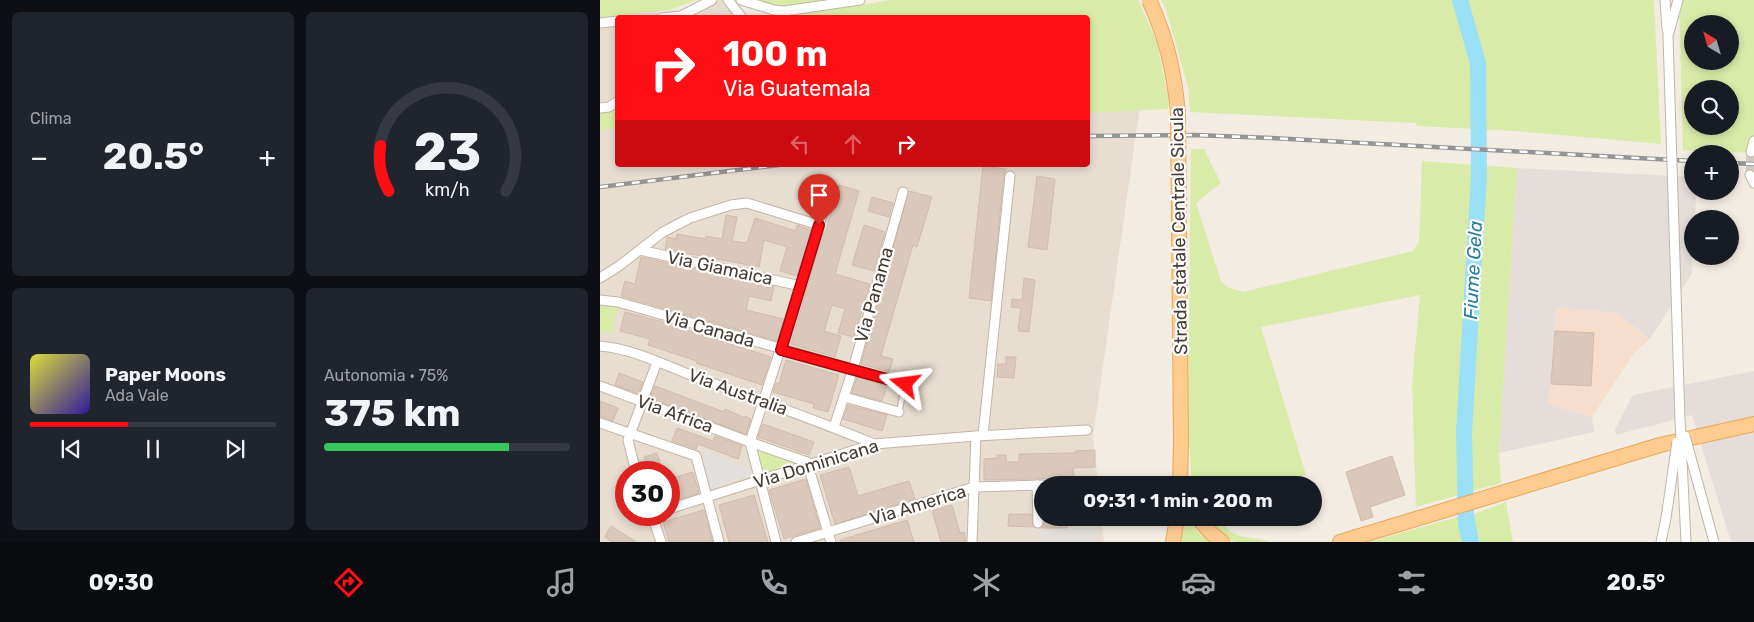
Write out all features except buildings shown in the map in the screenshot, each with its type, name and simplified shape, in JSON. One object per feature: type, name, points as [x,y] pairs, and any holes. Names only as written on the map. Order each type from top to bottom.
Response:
[{"type":"main road","name":"Strada statale Centrale Sicula","points":[[1149,0],[1159,21],[1170,54],[1176,84],[1178,113],[1180,476]]},
{"type":"main road","points":[[1340,542],[1660,445],[1754,424]]},
{"type":"main road","name":"Strada statale Centrale Sicula","points":[[1181,466],[1184,476]]},
{"type":"main road","points":[[1173,542],[1176,526]]},
{"type":"main road","points":[[1205,526],[1222,542]]},
{"type":"street","points":[[685,15],[712,0]]},
{"type":"street","points":[[728,0],[740,15]]},
{"type":"street","points":[[741,0],[784,12],[860,0]]},
{"type":"street","points":[[1665,0],[1668,36],[1680,420],[1686,542]]},
{"type":"street","points":[[1668,36],[1678,0]]},
{"type":"street","points":[[600,23],[615,21]]},
{"type":"street","points":[[600,108],[609,107],[615,103]]},
{"type":"street","points":[[1751,152],[1754,141]]},
{"type":"street","points":[[972,542],[974,487],[979,436],[1010,176]]},
{"type":"street","points":[[776,542],[750,442],[781,350],[830,189]]},
{"type":"street","name":"Via Panama","points":[[834,427],[853,370],[903,192]]},
{"type":"street","points":[[600,278],[663,232],[690,218],[731,205],[748,203],[819,225]]},
{"type":"street","name":"Via Giamaica","points":[[640,250],[801,286]]},
{"type":"street","name":"Via Canada","points":[[600,300],[618,302],[905,384]]},
{"type":"street","name":"Via Australia","points":[[600,346],[615,347],[657,362],[834,427],[874,444]]},
{"type":"street","points":[[633,461],[628,440],[657,362]]},
{"type":"street","name":"Via Africa","points":[[600,386],[807,462],[808,465]]},
{"type":"street","points":[[844,397],[899,412]]},
{"type":"street","points":[[1661,542],[1680,420]]},
{"type":"street","points":[[1680,420],[1714,542]]},
{"type":"street","points":[[600,424],[696,456],[719,542]]},
{"type":"street","name":"Via Dominicana","points":[[680,506],[874,444],[1087,430]]},
{"type":"street","points":[[808,465],[830,537]]},
{"type":"street","name":"Via America","points":[[796,542],[830,537],[974,487],[1034,485]]},
{"type":"street","points":[[656,526],[661,542]]},
{"type":"lane","points":[[899,412],[905,384]]},
{"type":"shaded area","points":[[600,0],[661,0],[657,15],[615,15],[615,167],[1090,167],[1090,98],[1141,99],[1093,436],[1097,476],[1034,476],[1034,526],[1102,526],[1104,542],[600,542]]},
{"type":"shaded area","points":[[719,0],[725,0],[737,15],[699,15]]},
{"type":"shaded area","points":[[1517,168],[1684,177],[1684,200],[1696,200],[1695,210],[1684,210],[1684,265],[1692,265],[1692,273],[1650,339],[1617,313],[1556,308],[1548,404],[1592,417],[1594,432],[1499,453]]},
{"type":"shaded area","points":[[1556,308],[1617,313],[1650,339],[1635,352],[1592,417],[1548,404]]},
{"type":"shaded area","points":[[1754,371],[1754,542],[1731,542],[1692,415],[1616,435],[1615,429],[1633,395]]},
{"type":"shaded area","points":[[706,451],[753,469],[755,475],[709,489],[702,463]]},
{"type":"shaded area","points":[[1095,527],[1096,542],[1040,542],[1039,529]]},
{"type":"green space","points":[[600,0],[696,0],[669,10],[600,17]]},
{"type":"green space","points":[[748,0],[826,0],[787,7]]},
{"type":"green space","points":[[892,0],[1138,0],[1157,42],[1168,97],[1168,109],[1090,113],[1090,15],[794,15]]},
{"type":"green space","points":[[1161,0],[1654,0],[1661,144],[1515,131],[1417,126],[1416,123],[1190,112],[1188,87],[1166,9]]},
{"type":"green space","points":[[1679,0],[1754,0],[1754,153],[1739,152],[1739,145],[1684,145],[1684,150]]},
{"type":"green space","points":[[615,108],[615,128],[600,130],[600,111],[612,110]]},
{"type":"green space","points":[[1191,149],[1204,149],[1221,183],[1196,203],[1221,281],[1227,287],[1243,292],[1413,251],[1419,242],[1422,161],[1517,168],[1499,453],[1501,483],[1416,507],[1412,384],[1420,295],[1261,327],[1306,475],[1191,476],[1188,427]]},
{"type":"green space","points":[[600,303],[619,308],[611,333],[600,332]]},
{"type":"green space","points":[[756,448],[796,463],[763,474]]},
{"type":"green space","points":[[1506,502],[1513,542],[1479,542],[1474,514]]},
{"type":"green space","points":[[1457,517],[1463,542],[1369,542]]},
{"type":"green space","points":[[1183,526],[1194,526],[1210,542],[1178,542]]},
{"type":"green space","points":[[1215,526],[1224,526],[1235,534],[1269,542],[1236,542],[1230,540]]},
{"type":"water","points":[[1474,514],[1479,542],[1463,542],[1457,517]]},
{"type":"waterway","name":"Fiume Gela","points":[[1460,0],[1478,63],[1479,177],[1464,432],[1466,524],[1470,542]]},
{"type":"tunnel","points":[[1750,175],[1751,152]]},
{"type":"railway","points":[[1090,136],[1194,135],[1271,138],[1684,161]]},
{"type":"railway","points":[[1739,163],[1754,164]]},
{"type":"railway","points":[[600,187],[763,167]]},
{"type":"route","points":[[819,225],[781,350],[905,384]]}]
